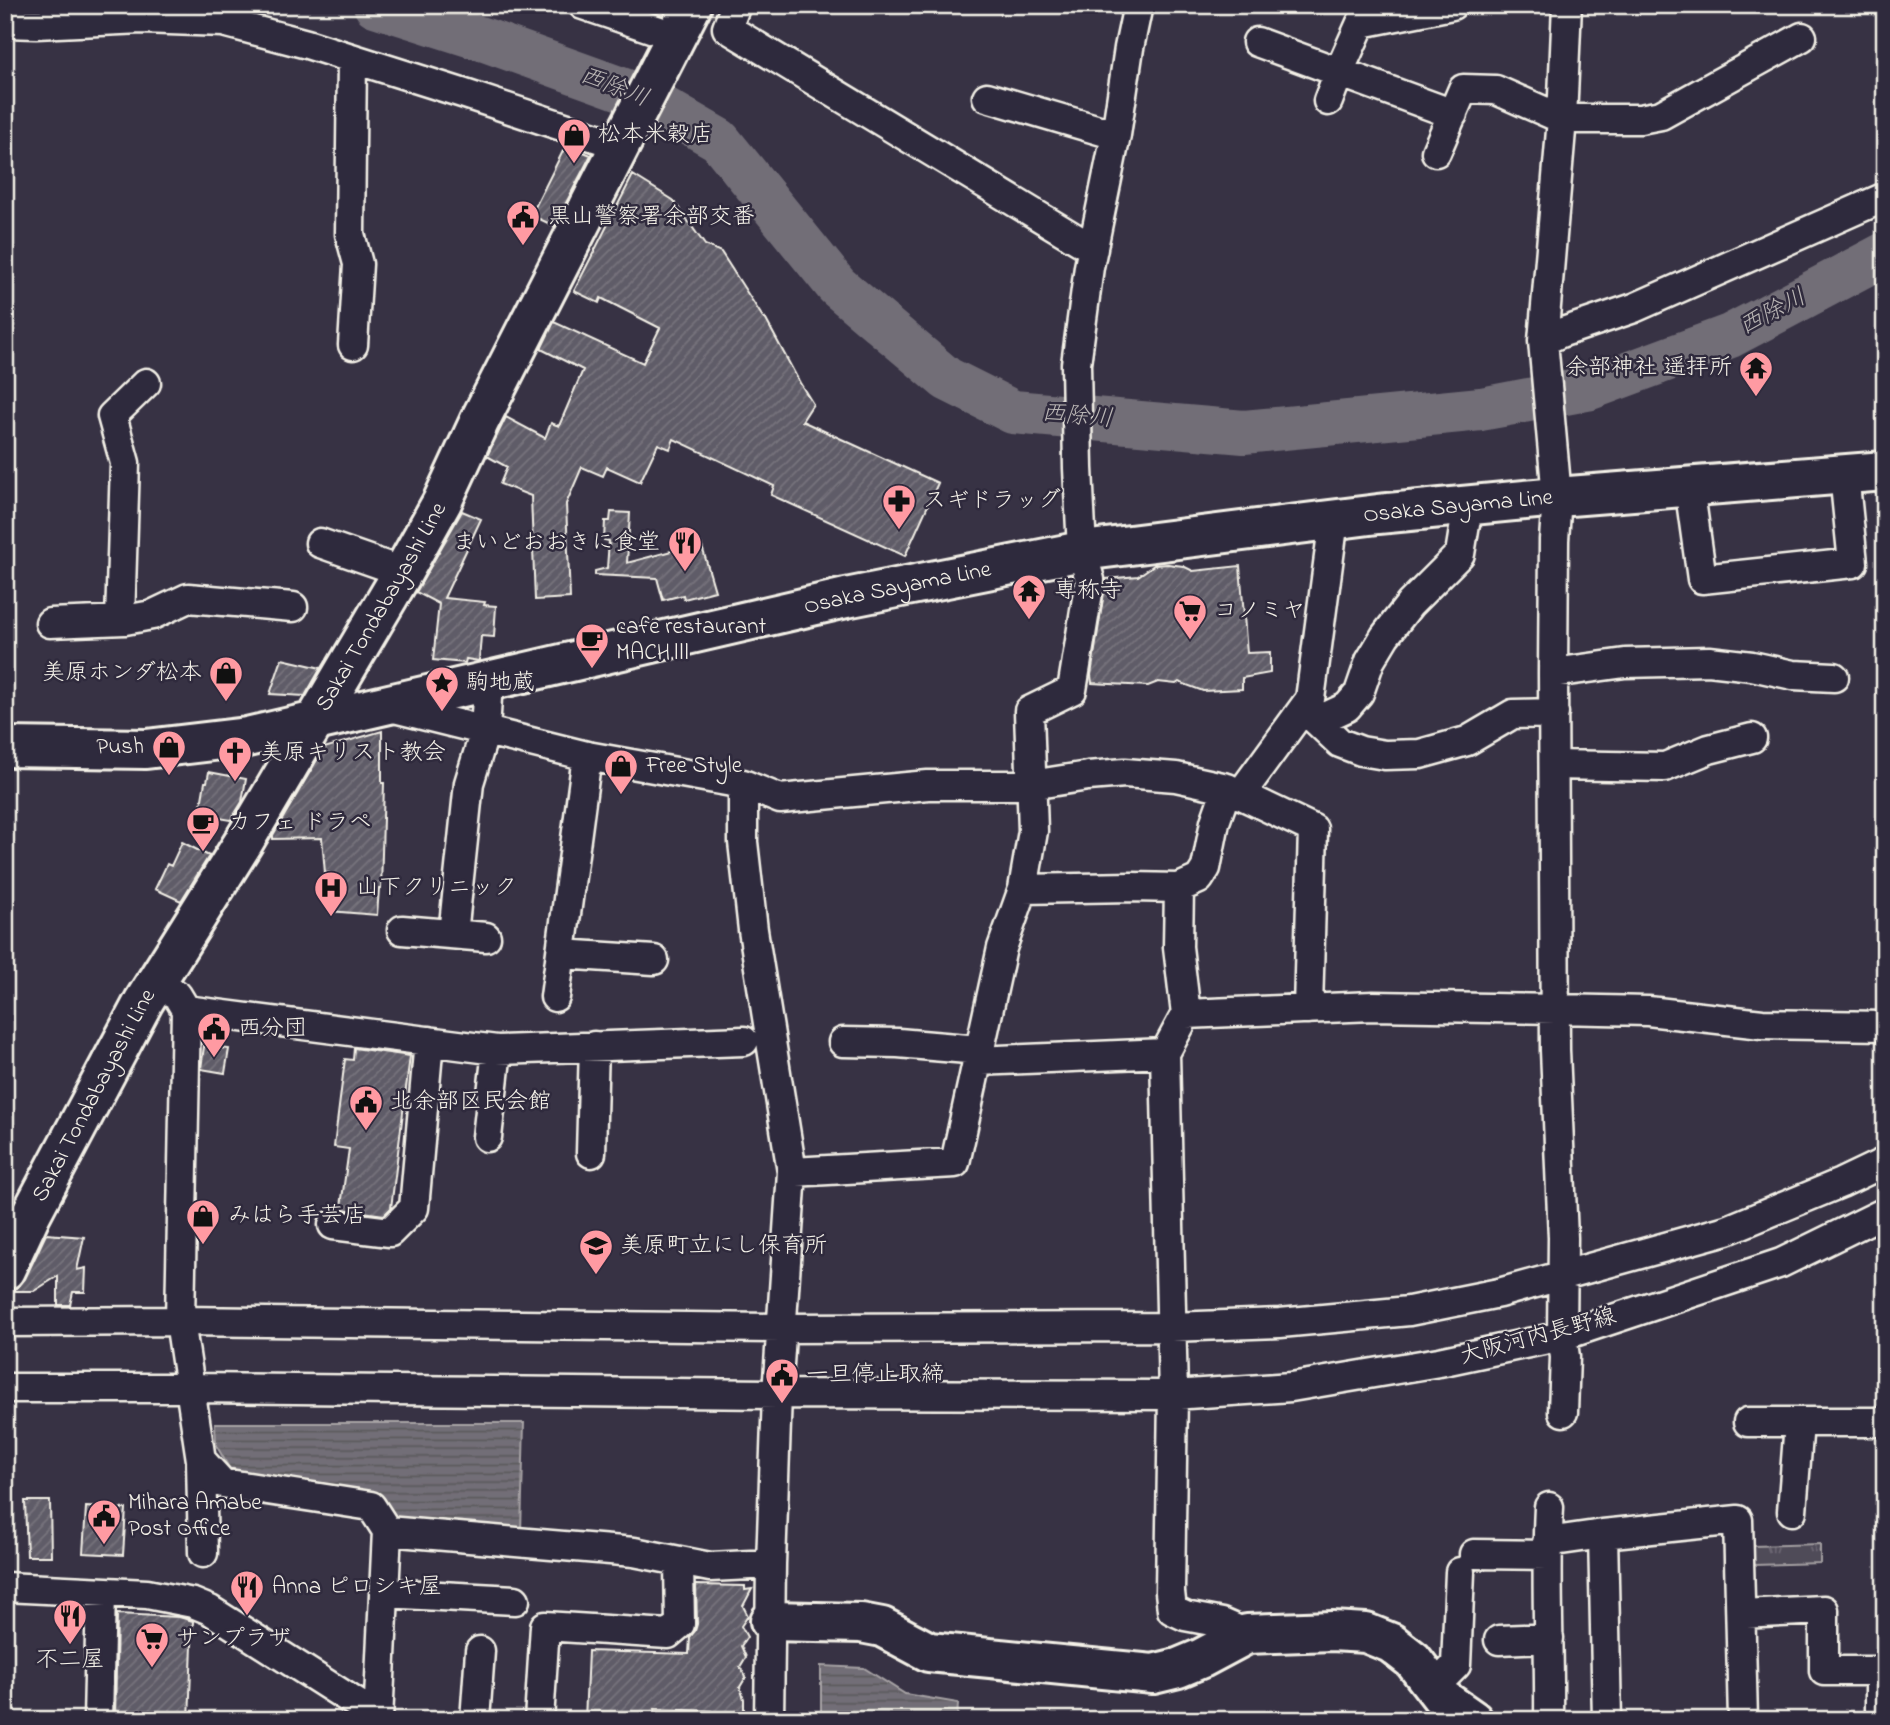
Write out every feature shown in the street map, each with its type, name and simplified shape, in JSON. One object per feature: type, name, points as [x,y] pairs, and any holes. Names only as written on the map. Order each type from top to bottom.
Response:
[{"type":"main road","name":"Sakai Tondabayashi Line","points":[[5,1270],[31,1214],[107,1069],[156,983],[243,843],[442,502],[480,420],[680,30]]},
{"type":"main road","name":"Osaka Sayama Line","points":[[5,747],[146,749],[247,737],[846,598],[1082,551],[1468,505],[1885,471]]},
{"type":"main road","points":[[770,1621],[861,1623],[882,1627],[929,1652],[1153,1674],[1202,1658],[1247,1634],[1332,1631],[1366,1633],[1391,1643],[1413,1660],[1443,1699],[1473,1720]]},
{"type":"street","points":[[736,5],[727,28],[1093,249]]},
{"type":"street","points":[[792,1172],[955,1163],[1002,948],[1023,889],[1033,831],[1029,711],[1072,690],[1090,580],[1082,551],[1076,373],[1093,249],[1138,5]]},
{"type":"street","points":[[1328,101],[1361,23],[1452,5]]},
{"type":"street","points":[[1563,1412],[1563,1238],[1555,1050],[1553,673],[1557,497],[1544,346],[1562,119],[1567,5]]},
{"type":"street","points":[[597,8],[680,30]]},
{"type":"street","points":[[5,23],[142,19],[223,22],[307,44],[461,93],[623,139]]},
{"type":"street","points":[[1436,152],[1464,89],[1496,90],[1562,119],[1640,119],[1661,116],[1802,37]]},
{"type":"street","points":[[1257,42],[1453,114]]},
{"type":"street","points":[[352,59],[351,234],[358,264],[353,345]]},
{"type":"street","points":[[987,97],[1116,135]]},
{"type":"street","points":[[1544,346],[1560,332],[1634,308],[1885,197]]},
{"type":"street","points":[[120,620],[125,463],[112,416],[146,383]]},
{"type":"street","points":[[1689,486],[1702,579],[1853,563],[1844,474]]},
{"type":"street","points":[[1023,889],[1179,888],[1199,879],[1206,868],[1214,822],[1234,792],[1311,715],[1347,707],[1359,693],[1370,661],[1385,636],[1410,604],[1460,554],[1468,505]]},
{"type":"street","points":[[1334,519],[1310,699],[1311,715],[1340,743],[1361,751],[1385,755],[1420,754],[1467,741],[1513,714],[1554,713]]},
{"type":"street","points":[[320,543],[403,572]]},
{"type":"street","points":[[50,623],[120,620],[152,615],[188,598],[293,607]]},
{"type":"street","points":[[1553,673],[1625,663],[1709,661],[1752,666],[1793,675],[1834,677]]},
{"type":"street","points":[[453,934],[469,783],[485,731],[488,681]]},
{"type":"street","points":[[382,705],[587,756],[743,784],[780,799],[928,785],[1031,785],[1125,773],[1176,776],[1234,792],[1313,829],[1308,1009]]},
{"type":"street","points":[[1554,765],[1665,766],[1709,749],[1752,738]]},
{"type":"street","points":[[555,997],[587,756]]},
{"type":"street","points":[[743,784],[743,842],[753,930],[792,1172],[777,1394],[769,1720]]},
{"type":"street","points":[[1179,888],[1178,947],[1186,1014],[1166,1053],[1173,1395],[1170,1592],[1172,1610],[1185,1616],[1222,1623],[1247,1634]]},
{"type":"street","points":[[402,930],[485,937]]},
{"type":"street","points":[[561,954],[654,960]]},
{"type":"street","points":[[156,983],[177,995],[187,1010],[180,1321],[201,1460],[203,1553]]},
{"type":"street","points":[[1186,1014],[1373,1006],[1555,1009],[1648,1011],[1762,1024],[1885,1026]]},
{"type":"street","points":[[187,1010],[496,1050],[744,1041]]},
{"type":"street","points":[[334,1225],[390,1232],[414,1208],[429,1041]]},
{"type":"street","points":[[843,1042],[898,1043],[978,1055],[1166,1053]]},
{"type":"street","points":[[591,1153],[594,1046]]},
{"type":"street","points":[[487,1137],[496,1050]]},
{"type":"street","points":[[5,1322],[180,1321],[781,1328],[1171,1327],[1280,1323],[1409,1311],[1499,1293],[1727,1230],[1885,1162]]},
{"type":"street","name":"大阪河内長野線","points":[[5,1388],[1173,1395],[1291,1387],[1439,1362],[1562,1335],[1781,1263],[1885,1212]]},
{"type":"street","points":[[1748,1422],[1885,1422]]},
{"type":"street","points":[[1792,1511],[1799,1423]]},
{"type":"street","points":[[201,1460],[222,1483],[371,1506],[387,1531],[378,1718]]},
{"type":"street","points":[[1549,1507],[1549,1720]]},
{"type":"street","points":[[1434,1687],[1456,1665],[1467,1563],[1547,1549],[1603,1534],[1738,1520],[1744,1720]]},
{"type":"street","points":[[387,1531],[634,1552],[710,1567],[771,1564]]},
{"type":"street","points":[[1603,1534],[1607,1720]]},
{"type":"street","points":[[539,1720],[545,1626],[667,1634],[680,1624],[679,1563]]},
{"type":"street","points":[[5,1587],[147,1594],[193,1602],[210,1610],[378,1718]]},
{"type":"street","points":[[98,1720],[101,1592]]},
{"type":"street","points":[[384,1592],[515,1600]]},
{"type":"street","points":[[1741,1614],[1824,1610],[1824,1671],[1880,1671],[1880,1720]]},
{"type":"street","points":[[1499,1640],[1549,1638]]},
{"type":"street","points":[[475,1720],[480,1651]]},
{"type":"green space","points":[[1820,1544],[1820,1563],[1754,1565],[1753,1546]]},
{"type":"shaded area","points":[[215,1423],[524,1423],[521,1532],[390,1520],[232,1473],[216,1445]]},
{"type":"shaded area","points":[[821,1666],[864,1668],[905,1694],[958,1703],[957,1720],[821,1720]]},
{"type":"building","points":[[566,145],[591,155],[554,226],[531,215]]},
{"type":"building","points":[[633,175],[673,200],[705,245],[721,252],[765,318],[813,404],[802,421],[938,483],[905,556],[771,495],[774,486],[674,439],[670,449],[658,444],[640,482],[607,467],[603,476],[582,467],[566,504],[570,598],[535,600],[531,496],[500,484],[507,467],[487,456],[506,417],[545,438],[551,423],[559,426],[583,370],[541,349],[554,322],[643,363],[660,328],[601,298],[599,303],[574,291]]},
{"type":"building","points":[[462,511],[481,519],[444,598],[485,602],[484,605],[496,606],[494,637],[481,636],[479,661],[466,659],[465,663],[433,660],[439,604],[416,592]]},
{"type":"building","points":[[611,512],[630,513],[627,563],[701,543],[715,591],[684,599],[683,595],[663,600],[657,578],[595,575],[595,571],[607,568],[609,541],[604,540],[605,521],[610,521]]},
{"type":"building","points":[[1154,565],[1183,566],[1193,571],[1240,566],[1247,653],[1270,652],[1270,673],[1242,678],[1242,689],[1203,691],[1179,682],[1158,682],[1148,686],[1092,683],[1106,579],[1138,576]]},
{"type":"building","points":[[282,659],[321,668],[305,696],[270,694]]},
{"type":"building","points":[[382,731],[384,783],[381,889],[377,915],[329,911],[332,886],[328,885],[329,873],[325,873],[322,838],[273,839],[273,835],[324,748]]},
{"type":"building","points":[[209,772],[246,779],[242,802],[231,820],[219,818],[219,814],[200,811]]},
{"type":"building","points":[[182,842],[209,856],[181,901],[155,889],[167,864],[171,866]]},
{"type":"building","name":"西分団","points":[[204,1046],[229,1049],[225,1073],[201,1069]]},
{"type":"building","name":"北余部区民会館","points":[[354,1048],[410,1056],[391,1208],[384,1215],[342,1209],[341,1206],[349,1149],[334,1147],[345,1059],[353,1060]]},
{"type":"building","points":[[46,1234],[84,1237],[77,1270],[86,1268],[85,1292],[73,1292],[70,1305],[58,1305],[58,1276],[34,1291],[11,1291],[25,1279]]},
{"type":"building","points":[[25,1501],[50,1501],[51,1556],[27,1556]]},
{"type":"building","points":[[86,1507],[126,1509],[123,1555],[83,1553]]},
{"type":"building","points":[[696,1585],[745,1586],[745,1590],[752,1589],[743,1606],[748,1616],[741,1626],[747,1637],[741,1646],[746,1657],[740,1667],[746,1677],[740,1687],[744,1699],[744,1714],[737,1714],[737,1720],[712,1720],[712,1711],[655,1709],[654,1720],[585,1720],[588,1651],[689,1654],[690,1637],[697,1624]]},
{"type":"building","name":"サンプラザ","points":[[117,1614],[179,1617],[193,1621],[189,1720],[115,1720]]},
{"type":"waterway","name":"西除川","points":[[375,5],[488,41],[646,98],[719,140],[837,286],[947,379],[1013,412],[1244,432],[1481,409],[1587,389],[1730,336],[1885,254]]},
{"type":"place","name":"松本米穀店","points":[[574,165]]},
{"type":"place","name":"黒山警察署余部交番","points":[[523,247]]},
{"type":"place","name":"余部神社 遥拝所","points":[[1756,398]]},
{"type":"place","name":"スギドラッグ","points":[[899,531]]},
{"type":"place","name":"まいどおおきに食堂","points":[[685,573]]},
{"type":"place","name":"専称寺","points":[[1029,621]]},
{"type":"place","name":"コノミヤ","points":[[1190,641]]},
{"type":"place","name":"cafe restaurant MACHⅢ","points":[[592,670]]},
{"type":"place","name":"美原ホンダ松本","points":[[226,703]]},
{"type":"place","name":"駒地蔵","points":[[442,713]]},
{"type":"place","name":"Push","points":[[169,777]]},
{"type":"place","name":"美原キリスト教会","points":[[235,783]]},
{"type":"place","name":"Free Style","points":[[621,796]]},
{"type":"place","name":"カフェ ドラペ","points":[[203,853]]},
{"type":"place","name":"山下クリニック","points":[[331,918]]},
{"type":"place","name":"西分団","points":[[214,1059]]},
{"type":"place","name":"北余部区民会館","points":[[366,1132]]},
{"type":"place","name":"みはら手芸店","points":[[203,1246]]},
{"type":"place","name":"美原町立にし保育所","points":[[596,1276]]},
{"type":"place","name":"一旦停止取締","points":[[782,1405]]},
{"type":"place","name":"Mihara Amabe Post Office","points":[[104,1546]]},
{"type":"place","name":"Anna ピロシキ屋","points":[[247,1617]]},
{"type":"place","name":"不二屋","points":[[70,1646]]},
{"type":"place","name":"サンプラザ","points":[[152,1669]]}]
